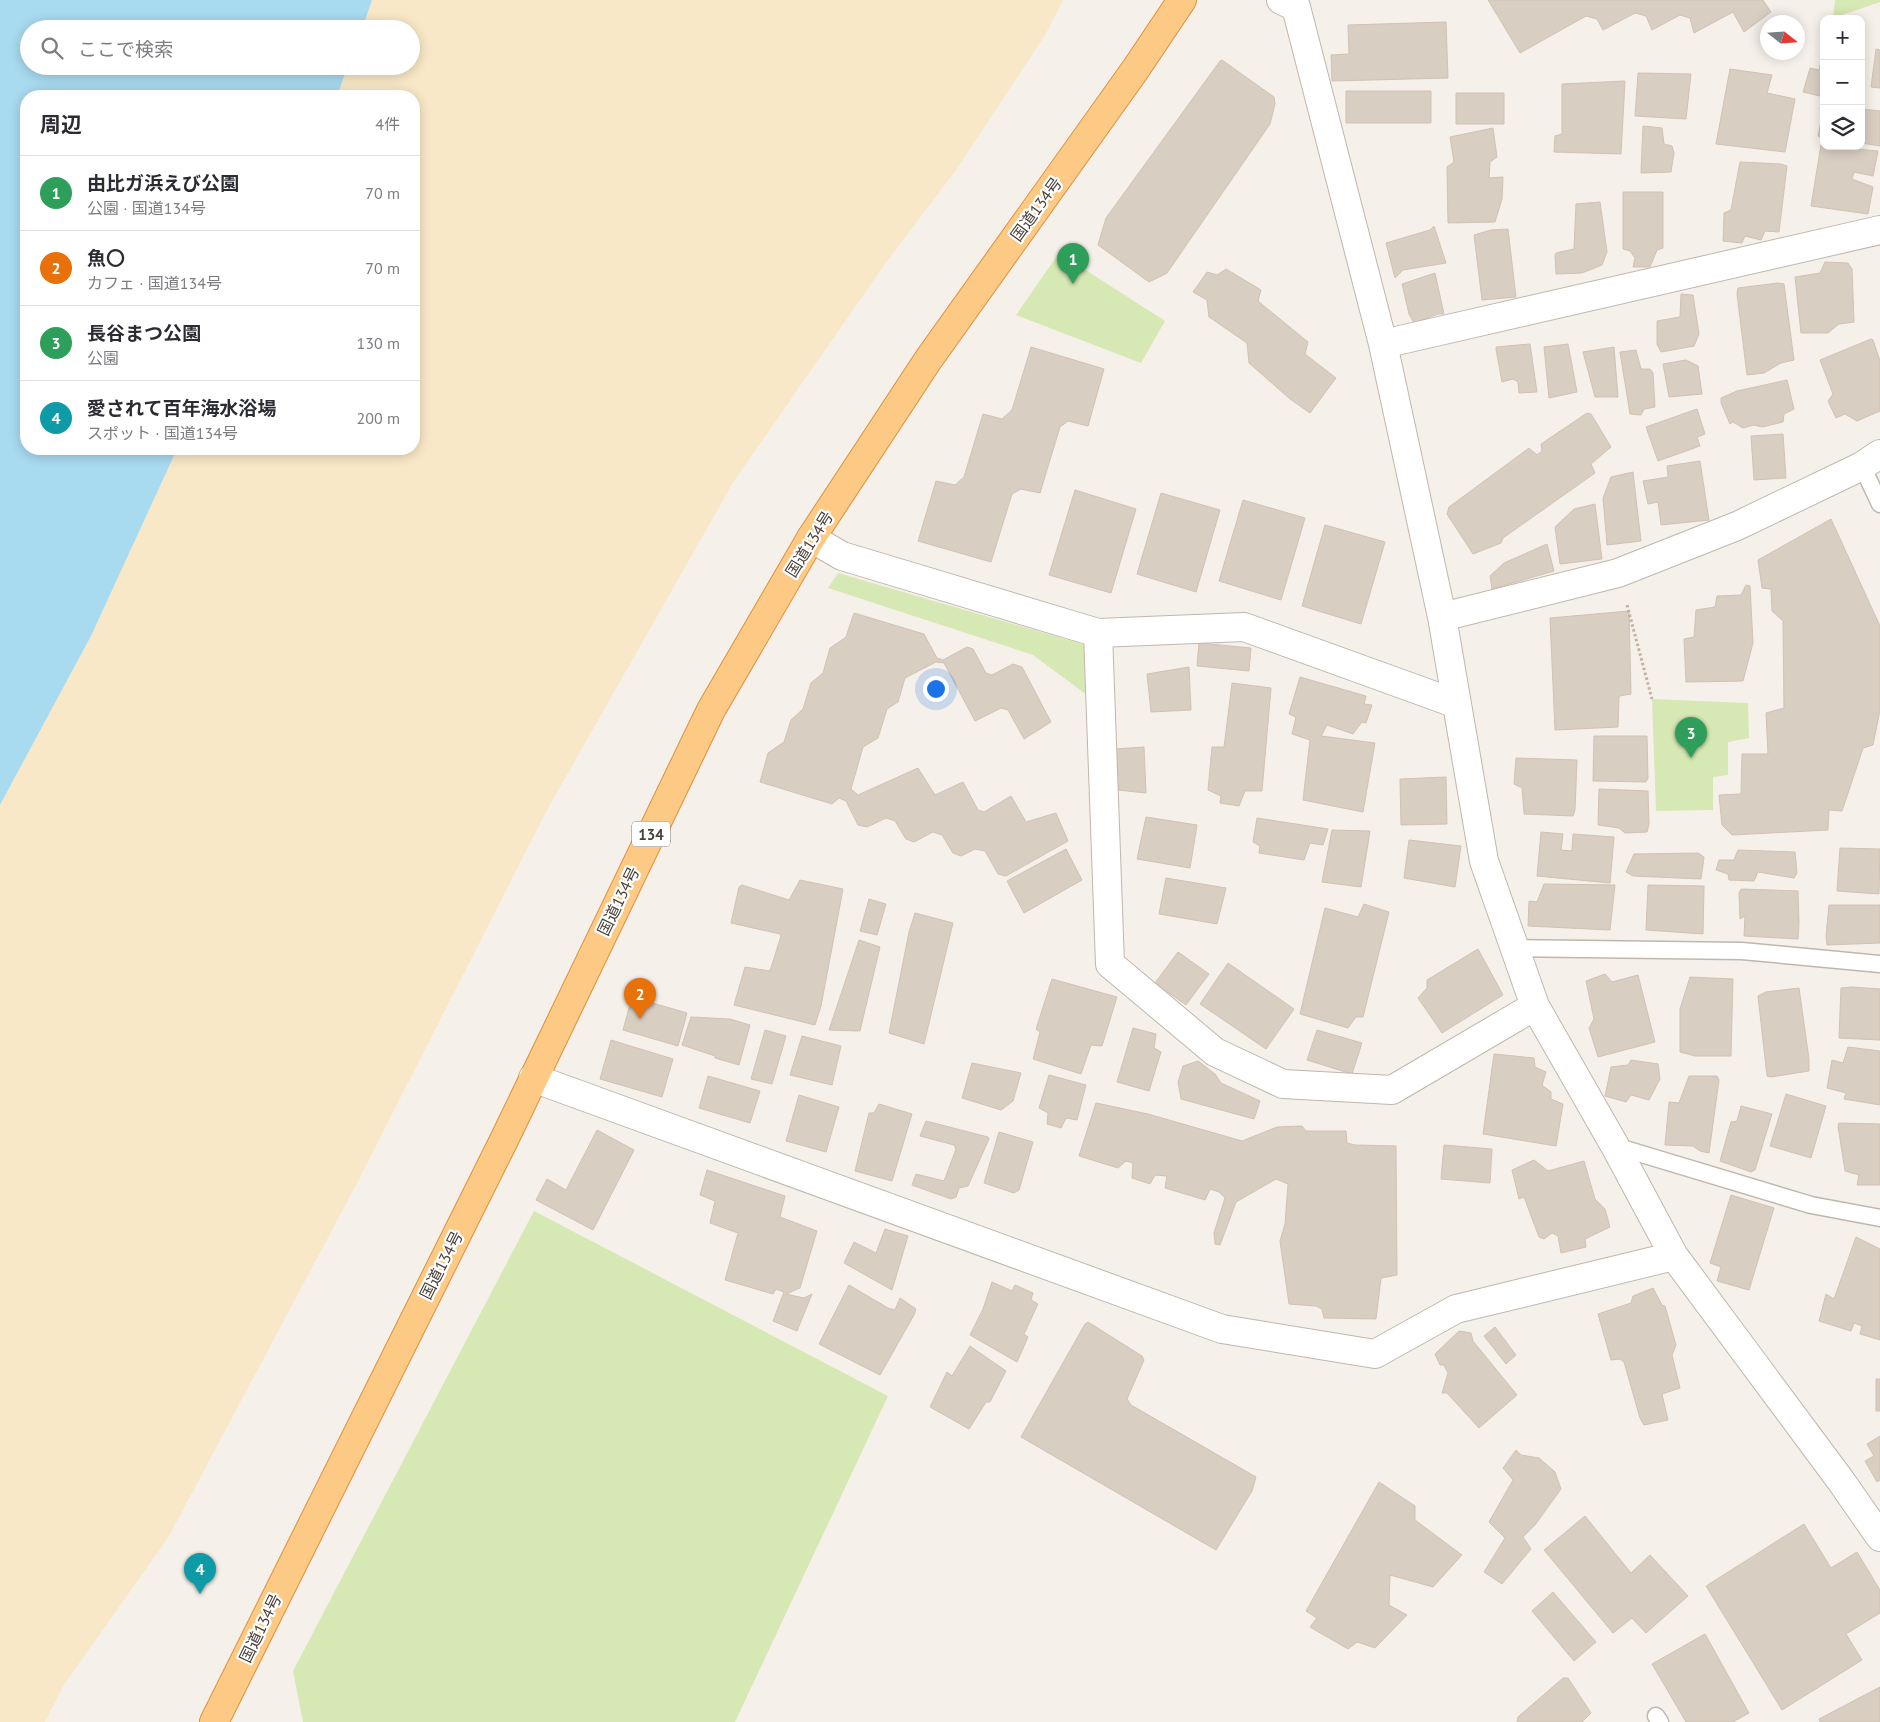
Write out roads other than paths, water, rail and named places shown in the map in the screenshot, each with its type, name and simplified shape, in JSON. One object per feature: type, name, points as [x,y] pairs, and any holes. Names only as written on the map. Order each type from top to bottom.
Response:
[{"type":"highway","name":"国道134号","points":[[214,1722],[500,1149],[711,710],[811,538],[928,360],[1135,70],[1182,0]]},
{"type":"street","points":[[1281,0],[1296,7],[1383,344],[1442,617],[1484,861],[1535,1006],[1615,1146],[1674,1256],[1841,1481],[1880,1537]]},
{"type":"street","points":[[1383,344],[1880,230]]},
{"type":"street","points":[[1442,617],[1618,573],[1737,526],[1871,460]]},
{"type":"street","points":[[811,538],[842,556],[1098,633],[1244,627],[1457,704]]},
{"type":"street","points":[[1098,633],[1110,964],[1215,1052],[1283,1084],[1392,1090],[1535,1006]]},
{"type":"street","points":[[533,1078],[1222,1330],[1375,1354],[1456,1309],[1674,1256]]},
{"type":"lane","points":[[1871,460],[1880,504]]},
{"type":"lane","points":[[1514,948],[1742,951],[1880,964]]},
{"type":"lane","points":[[1615,1146],[1811,1206],[1880,1218]]},
{"type":"water","points":[[0,0],[372,0],[365,20],[20,20],[20,75],[345,75],[339,90],[20,90],[20,455],[174,455],[91,636],[0,805]]},
{"type":"place","name":"由比ガ浜えび公園","points":[[1073,284]]},
{"type":"place","name":"長谷まつ公園","points":[[1691,758]]},
{"type":"place","name":"魚〇","points":[[640,1019]]},
{"type":"place","name":"愛されて百年海水浴場","points":[[200,1594]]}]
